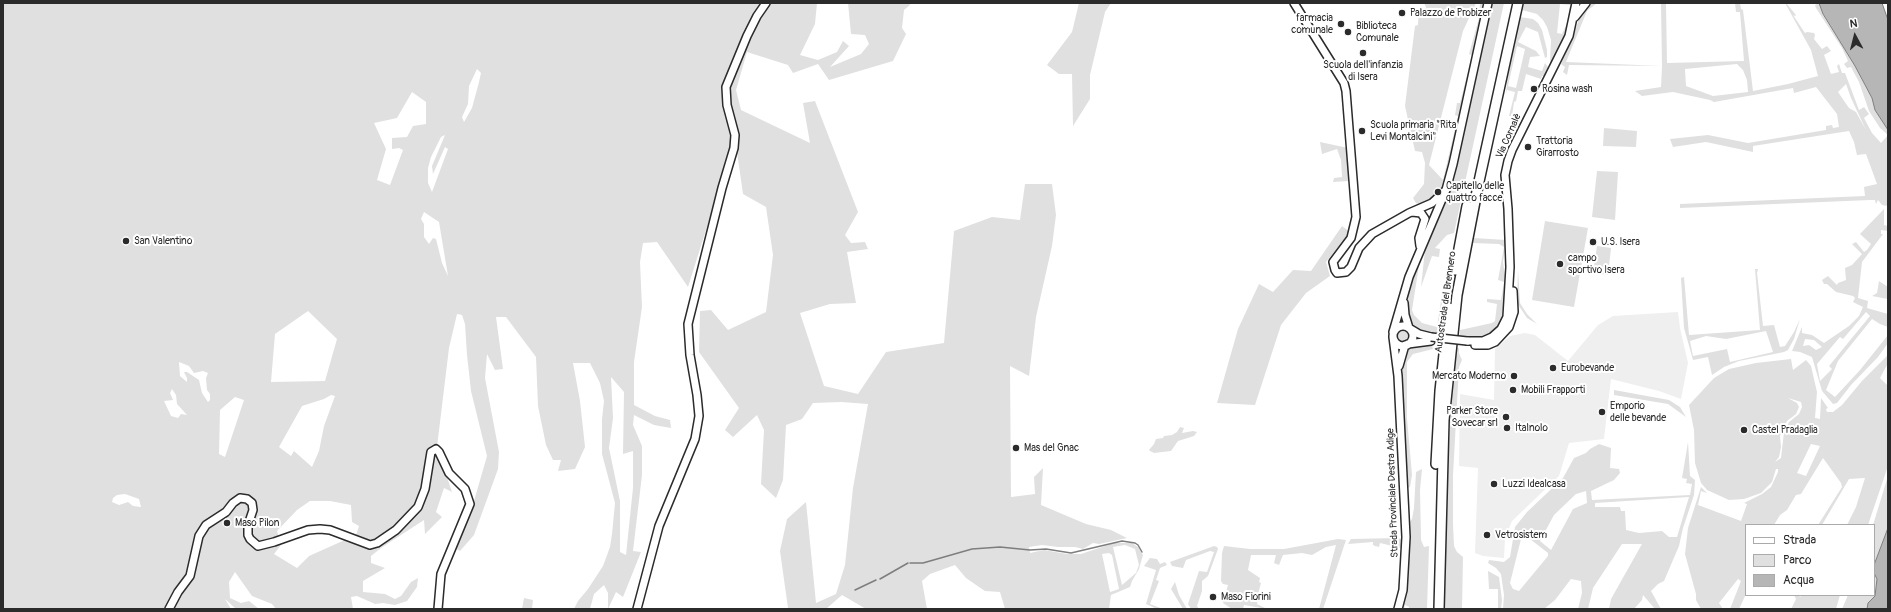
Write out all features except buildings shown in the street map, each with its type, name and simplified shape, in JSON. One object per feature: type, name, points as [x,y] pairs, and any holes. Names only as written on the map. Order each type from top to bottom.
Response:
[{"type":"highway","name":"Autostrada del Brennero","points":[[1432,609],[1437,441],[1445,336],[1459,244],[1512,3]]},
{"type":"highway","name":"Autostrada del Brennero","points":[[1439,609],[1444,420],[1457,295],[1473,208],[1518,3]]},
{"type":"street","points":[[637,609],[659,526],[694,439],[699,416],[690,355],[688,324],[722,188],[734,148],[735,135],[727,105],[726,87],[747,36],[757,16],[766,3]]},
{"type":"street","points":[[1294,3],[1344,83],[1346,91],[1356,217],[1351,238],[1333,262],[1337,273],[1346,272],[1351,267],[1360,248],[1372,234],[1436,200],[1446,190]]},
{"type":"street","name":"Strada Provinciale Destra Adige","points":[[1398,609],[1403,590],[1406,537],[1398,376],[1393,334],[1409,277],[1420,248],[1446,190],[1455,156],[1488,3]]},
{"type":"street","points":[[1573,21],[1576,3]]},
{"type":"street","points":[[1573,21],[1586,3]]},
{"type":"street","name":"Via Cornalè","points":[[1431,339],[1466,343],[1487,339],[1494,335],[1503,325],[1509,306],[1510,267],[1505,175],[1508,161],[1512,150],[1569,36],[1573,21]]},
{"type":"street","points":[[1422,207],[1430,208],[1436,215]]},
{"type":"street","points":[[1409,213],[1419,213],[1424,216],[1424,223],[1419,238],[1420,248]]},
{"type":"street","name":"Strada Provinciale Destra Adige","points":[[1405,292],[1404,312],[1409,328]]},
{"type":"street","points":[[1402,326],[1431,339],[1398,344],[1393,334],[1396,328],[1402,326]]},
{"type":"street","points":[[1406,344],[1412,337],[1409,328]]},
{"type":"street","name":"Strada Provinciale Destra Adige","points":[[1398,376],[1406,344]]},
{"type":"street","points":[[170,609],[178,592],[190,576],[199,536],[202,530],[206,525],[226,512],[233,503],[240,498],[247,499],[252,503],[253,510],[248,525],[248,535],[250,539],[258,546],[308,530],[320,529],[330,530],[370,545],[377,543],[396,530],[418,506],[425,489],[431,452],[436,449],[439,452],[449,473],[468,494],[470,504],[441,574],[438,609]]},
{"type":"shaded area","points":[[1678,312],[1688,363],[1681,399],[1659,391],[1611,379],[1604,439],[1569,443],[1559,476],[1512,521],[1505,538],[1504,558],[1483,556],[1475,553],[1478,468],[1459,466],[1460,394],[1494,400],[1495,349],[1510,336],[1525,333],[1535,335],[1568,361],[1598,325],[1613,316]]},
{"type":"green space","points":[[3,3],[817,3],[815,24],[800,55],[818,60],[837,52],[843,41],[849,46],[830,67],[861,54],[869,44],[865,35],[851,34],[848,3],[909,3],[910,5],[904,10],[902,28],[906,34],[893,61],[829,80],[818,64],[793,73],[788,65],[747,52],[736,90],[741,110],[810,143],[803,103],[815,101],[858,212],[845,235],[851,243],[865,242],[868,249],[847,252],[856,303],[830,304],[800,313],[824,386],[858,394],[886,352],[944,343],[954,231],[992,217],[1020,220],[1025,184],[1052,184],[1056,215],[1052,246],[1036,317],[1029,376],[1010,366],[1011,497],[1035,494],[1034,477],[1043,468],[1041,505],[1086,524],[1111,530],[1127,538],[1099,544],[1093,543],[1083,549],[1075,547],[1042,545],[1029,547],[1030,553],[1044,550],[1067,554],[1081,554],[1114,543],[1132,543],[1138,547],[1143,555],[1139,569],[1130,587],[1111,595],[1109,609],[1005,609],[1000,592],[985,591],[966,578],[955,565],[930,574],[922,581],[927,609],[866,609],[842,595],[826,609],[788,608],[780,551],[787,519],[806,502],[816,603],[836,594],[845,565],[853,488],[868,404],[841,402],[813,403],[802,419],[786,425],[783,480],[776,498],[761,484],[764,430],[757,415],[733,437],[725,430],[739,408],[699,352],[700,311],[711,310],[728,330],[766,312],[773,255],[766,207],[743,194],[735,138],[688,287],[657,242],[643,243],[640,262],[642,307],[634,362],[634,405],[655,416],[670,420],[671,428],[654,425],[634,415],[633,425],[642,446],[642,475],[633,551],[641,552],[623,597],[616,592],[608,609],[608,593],[604,585],[594,594],[590,609],[574,609],[603,566],[610,547],[612,534],[615,503],[602,454],[602,419],[604,401],[600,383],[590,363],[573,363],[580,401],[585,447],[575,469],[558,471],[561,460],[553,460],[546,445],[538,406],[536,357],[506,317],[496,317],[503,369],[495,370],[487,354],[485,378],[499,452],[498,469],[474,535],[460,551],[455,548],[474,501],[487,456],[471,391],[465,324],[462,315],[457,314],[449,348],[437,447],[452,492],[444,488],[436,512],[442,517],[425,534],[424,520],[371,556],[371,563],[385,568],[363,581],[363,592],[385,594],[395,599],[401,596],[411,582],[418,578],[417,587],[407,601],[395,605],[383,603],[375,604],[357,596],[351,597],[353,609],[276,609],[272,604],[252,596],[235,572],[229,582],[230,598],[241,603],[249,601],[259,609],[236,609],[225,599],[231,609],[3,609]],"holes":[[[477,69],[481,73],[479,82],[472,108],[464,122],[462,117],[468,104],[469,86]],[[412,92],[426,102],[426,124],[413,126],[407,137],[392,138],[392,149],[399,148],[403,150],[390,185],[377,180],[386,149],[374,123],[397,118]],[[445,135],[432,166],[433,174],[445,147],[448,149],[432,192],[428,183],[428,168],[431,157],[441,137]],[[424,212],[439,222],[448,276],[442,263],[436,239],[433,238],[429,244],[424,237],[424,224],[421,219]],[[308,311],[337,339],[325,381],[271,382],[275,334]],[[179,362],[189,366],[194,373],[203,371],[208,373],[206,378],[207,390],[210,394],[210,400],[208,402],[202,393],[199,380],[187,372],[184,372],[187,382],[180,376]],[[611,377],[624,392],[623,454],[633,451],[633,488],[626,555],[620,552],[620,501],[609,448],[613,418]],[[172,389],[176,395],[177,404],[187,415],[181,414],[178,418],[171,416],[164,401],[173,400],[170,393]],[[331,395],[335,396],[324,426],[319,451],[312,467],[294,451],[291,456],[279,447],[302,406],[324,399]],[[235,397],[244,400],[225,457],[219,454],[220,410]],[[125,494],[139,499],[141,507],[133,506],[128,502],[119,505],[112,502],[113,498],[117,495]],[[310,501],[330,501],[351,505],[352,522],[359,526],[356,535],[309,556],[297,568],[274,554],[281,545],[277,531],[297,510]],[[1125,545],[1135,549],[1139,565],[1136,573],[1122,585],[1113,547]],[[1109,553],[1112,555],[1119,589],[1110,592],[1102,554]]]},
{"type":"green space","points":[[1079,3],[1111,3],[1105,12],[1090,75],[1090,99],[1073,126],[1072,74],[1059,74],[1047,65],[1072,32]]},
{"type":"green space","points":[[1424,3],[1476,3],[1463,31],[1429,165],[1443,180],[1458,116],[1455,115],[1457,103],[1460,103],[1472,55],[1469,54],[1479,18],[1480,3],[1483,3],[1476,50],[1454,149],[1442,190],[1435,198],[1422,205],[1416,203],[1413,198],[1424,184],[1425,163],[1422,152],[1415,151],[1405,106],[1415,26],[1418,25],[1419,9],[1425,12],[1426,7]]},
{"type":"green space","points":[[1493,3],[1504,3],[1454,233],[1447,235],[1435,248],[1440,249],[1439,257],[1432,256],[1421,287],[1425,250],[1445,205],[1451,185]]},
{"type":"green space","points":[[1524,3],[1573,3],[1571,17],[1564,41],[1552,64],[1550,62],[1551,40],[1547,27],[1537,14],[1522,10]],"holes":[[[1560,4],[1570,5],[1567,23],[1562,34],[1557,33]]]},
{"type":"green space","points":[[1590,3],[1597,3],[1587,11],[1566,62],[1662,66],[1569,65],[1567,75],[1563,72],[1565,67],[1561,64],[1579,19]]},
{"type":"green space","points":[[1661,3],[1666,3],[1667,63],[1744,61],[1740,12],[1736,12],[1735,3],[1740,3],[1741,9],[1743,10],[1753,91],[1818,76],[1811,50],[1786,3],[1796,15],[1793,15],[1805,33],[1814,33],[1814,39],[1822,49],[1827,46],[1831,51],[1824,55],[1831,74],[1839,72],[1837,66],[1839,64],[1842,73],[1845,73],[1859,110],[1864,107],[1869,114],[1864,118],[1872,133],[1881,143],[1888,135],[1888,206],[1882,205],[1878,200],[1876,204],[1875,200],[1870,200],[1680,208],[1680,204],[1865,196],[1864,187],[1877,184],[1866,154],[1857,155],[1854,142],[1849,131],[1753,146],[1753,152],[1706,142],[1673,147],[1670,139],[1708,135],[1748,143],[1826,130],[1826,126],[1832,125],[1833,128],[1839,127],[1837,114],[1816,87],[1794,93],[1793,88],[1714,102],[1673,92],[1642,96],[1635,91],[1661,87]],"holes":[[[1737,64],[1743,70],[1747,80],[1748,92],[1713,96],[1686,86],[1685,69]],[[1846,84],[1851,98],[1866,130],[1856,112],[1849,108],[1838,92]]]},
{"type":"green space","points":[[1819,3],[1823,15],[1855,66],[1872,98],[1875,110],[1888,130],[1888,135],[1880,128],[1869,111],[1859,82],[1851,67],[1847,68],[1844,64],[1848,61],[1842,48],[1815,5]]},
{"type":"green space","points":[[1520,17],[1533,19],[1538,23],[1542,30],[1547,50],[1547,57],[1545,58],[1538,32],[1526,27],[1518,42],[1536,51],[1540,56],[1530,57],[1528,67],[1542,71],[1545,63],[1550,70],[1546,76],[1542,76],[1541,79],[1526,74],[1522,91],[1518,91],[1516,101],[1514,102],[1512,116],[1509,116],[1515,92],[1507,90],[1506,94],[1508,72]],"holes":[[[1517,46],[1525,49],[1516,88],[1508,86]]]},
{"type":"green space","points":[[1541,79],[1544,82],[1539,91],[1535,92],[1542,81]]},
{"type":"green space","points":[[1511,122],[1521,124],[1514,139],[1508,136]]},
{"type":"green space","points":[[1604,128],[1637,131],[1636,147],[1603,146]]},
{"type":"green space","points":[[1320,142],[1348,148],[1349,181],[1333,182],[1334,178],[1342,177],[1341,160],[1337,149],[1322,154]]},
{"type":"green space","points":[[1597,171],[1618,172],[1615,220],[1592,217]]},
{"type":"green space","points":[[1884,209],[1884,225],[1888,226],[1888,231],[1881,230],[1881,234],[1883,234],[1862,262],[1858,298],[1868,301],[1867,308],[1888,314],[1888,327],[1872,319],[1838,361],[1826,390],[1835,397],[1860,370],[1888,335],[1888,343],[1878,357],[1851,385],[1837,403],[1833,404],[1822,391],[1812,357],[1800,352],[1792,351],[1802,327],[1802,333],[1812,335],[1824,343],[1849,326],[1859,316],[1863,307],[1853,302],[1855,298],[1853,296],[1836,292],[1827,284],[1824,284],[1822,280],[1828,276],[1837,285],[1838,283],[1846,280],[1845,268],[1852,265],[1862,254],[1852,244],[1856,242],[1864,252],[1871,244],[1860,234]],"holes":[[[1866,312],[1870,316],[1829,366],[1832,369],[1820,381],[1817,364],[1840,337],[1843,339]],[[1805,339],[1814,340],[1822,347],[1816,350],[1809,345],[1803,346]]]},
{"type":"green space","name":"campo sportivo Isera","points":[[1545,221],[1588,228],[1574,307],[1532,300]]},
{"type":"green space","points":[[1342,226],[1350,232],[1326,262],[1330,276],[1306,293],[1281,325],[1255,405],[1217,403],[1238,329],[1259,284],[1273,292],[1293,270],[1311,271]]},
{"type":"green space","points":[[1474,238],[1506,240],[1503,262],[1506,283],[1506,301],[1503,320],[1497,329],[1482,338],[1459,338],[1460,330],[1495,321],[1497,304],[1487,302],[1487,299],[1501,300],[1504,282],[1498,280],[1504,247],[1499,244],[1473,243]]},
{"type":"green space","points":[[1597,246],[1611,248],[1608,275],[1593,273]]},
{"type":"green space","points":[[1420,259],[1412,310],[1414,315],[1422,323],[1437,327],[1443,295],[1438,336],[1417,330],[1409,324],[1406,307],[1407,299]]},
{"type":"green space","points":[[1518,269],[1520,303],[1527,314],[1537,324],[1527,318],[1517,303]]},
{"type":"green space","points":[[1755,269],[1758,269],[1757,273],[1763,326],[1774,325],[1780,347],[1785,346],[1800,319],[1794,339],[1788,350],[1784,352],[1739,361],[1724,367],[1712,375],[1708,357],[1693,360],[1684,328],[1681,278],[1684,277],[1689,335],[1760,330]],"holes":[[[1766,331],[1773,352],[1730,362],[1727,349],[1693,356],[1690,341],[1706,336],[1726,339]]]},
{"type":"green space","points":[[1879,281],[1888,287],[1888,299],[1872,296],[1877,293]]},
{"type":"green space","points":[[1400,330],[1404,330],[1408,336],[1404,342],[1400,342],[1396,338],[1396,334]]},
{"type":"green space","points":[[1424,343],[1432,345],[1433,349],[1413,354],[1407,362],[1407,418],[1412,475],[1410,487],[1407,488],[1403,422],[1402,362],[1409,349]]},
{"type":"green space","points":[[1457,348],[1459,348],[1459,353],[1462,360],[1459,367],[1453,475],[1453,524],[1454,546],[1457,552],[1463,557],[1462,609],[1444,609],[1447,480],[1453,376]]},
{"type":"green space","points":[[1888,355],[1888,363],[1880,378],[1888,386],[1888,466],[1868,524],[1848,524],[1856,507],[1865,478],[1849,479],[1823,524],[1819,524],[1842,487],[1841,483],[1823,458],[1801,494],[1796,495],[1787,510],[1780,515],[1775,524],[1745,524],[1745,596],[1739,609],[1730,609],[1741,581],[1738,579],[1719,603],[1723,609],[1701,609],[1696,600],[1696,594],[1685,554],[1688,528],[1701,487],[1707,493],[1701,491],[1698,505],[1741,521],[1747,504],[1744,503],[1762,494],[1771,487],[1778,469],[1776,469],[1772,482],[1761,493],[1744,499],[1729,500],[1707,490],[1701,483],[1695,463],[1694,430],[1689,405],[1714,378],[1729,369],[1756,363],[1791,359],[1793,370],[1806,360],[1811,366],[1817,392],[1815,418],[1820,419],[1821,398],[1828,408],[1826,409],[1827,412],[1833,412],[1842,405],[1862,381]],"holes":[[[1788,398],[1801,402],[1802,407],[1799,414],[1789,422],[1784,432],[1781,458],[1775,462],[1779,457],[1781,447],[1780,436],[1787,421],[1796,414],[1799,407],[1797,403]],[[1811,444],[1820,446],[1806,476],[1797,473]]]},
{"type":"green space","points":[[1614,390],[1669,400],[1680,407],[1686,417],[1668,404],[1614,395]]},
{"type":"green space","points":[[1180,427],[1184,428],[1182,433],[1193,431],[1197,432],[1194,436],[1178,441],[1171,451],[1154,453],[1149,450],[1156,439],[1172,435],[1177,432]]},
{"type":"green space","points":[[1688,442],[1690,476],[1695,480],[1694,495],[1683,528],[1679,546],[1664,581],[1658,584],[1651,591],[1661,609],[1655,609],[1643,595],[1642,600],[1634,609],[1609,609],[1611,599],[1642,544],[1622,544],[1593,588],[1588,609],[1578,609],[1582,593],[1581,581],[1571,579],[1555,600],[1544,609],[1503,609],[1504,595],[1501,574],[1496,568],[1488,563],[1489,560],[1504,562],[1510,557],[1515,527],[1527,512],[1563,478],[1574,458],[1586,453],[1599,444],[1611,448],[1610,468],[1619,469],[1620,473],[1614,480],[1591,491],[1592,500],[1690,495],[1692,484],[1686,483],[1687,479],[1682,478]],"holes":[[[1586,491],[1587,503],[1573,509],[1551,550],[1540,541],[1554,515],[1576,494]],[[1689,497],[1677,537],[1669,537],[1662,531],[1639,533],[1626,530],[1625,511],[1621,511],[1620,507],[1595,507],[1595,503]],[[1521,539],[1530,539],[1548,553],[1548,556],[1519,591],[1513,589],[1510,583]]]},
{"type":"green space","points":[[1422,469],[1420,490],[1421,540],[1424,547],[1429,546],[1427,609],[1409,609],[1409,607],[1405,605],[1404,609],[1402,609],[1407,572],[1408,524],[1412,519],[1414,508],[1416,472]]},
{"type":"green space","points":[[1888,476],[1888,528],[1875,562],[1875,524],[1873,524]]},
{"type":"green space","points":[[1398,538],[1403,540],[1401,583],[1396,609],[1394,609],[1398,594],[1401,548],[1380,543],[1379,547],[1373,545],[1373,542],[1348,544],[1351,539]]},
{"type":"green space","points":[[1338,539],[1346,540],[1323,609],[1319,609],[1336,545],[1326,547],[1312,555],[1302,553],[1283,555],[1279,565],[1274,563],[1276,555],[1251,555],[1248,570],[1260,578],[1259,582],[1261,583],[1257,604],[1267,609],[1244,605],[1243,609],[1232,609],[1223,603],[1228,585],[1223,584],[1221,581],[1222,553],[1224,546],[1250,549],[1284,549]]},
{"type":"green space","points":[[1214,546],[1218,549],[1208,576],[1202,581],[1202,591],[1197,606],[1199,609],[1191,609],[1188,604],[1199,571],[1207,572],[1214,552],[1210,551],[1186,560],[1183,568],[1172,566],[1170,562]]},
{"type":"green space","points":[[1150,558],[1157,559],[1160,564],[1165,562],[1167,565],[1160,568],[1156,580],[1159,581],[1150,604],[1163,609],[1157,609],[1146,604],[1156,570],[1144,566]]},
{"type":"green space","points":[[1488,571],[1499,577],[1502,600],[1501,609],[1498,609],[1498,589],[1489,589]]},
{"type":"green space","points":[[1875,575],[1877,579],[1875,596]]},
{"type":"green space","points":[[1175,582],[1179,595],[1187,609],[1183,609],[1171,589]]},
{"type":"green space","points":[[1794,596],[1840,596],[1836,609],[1791,609],[1796,599]]},
{"type":"green space","points":[[1848,596],[1875,596],[1868,603],[1867,609],[1842,609]]},
{"type":"green space","points":[[524,598],[533,600],[532,609],[522,609]]},
{"type":"water","points":[[1819,3],[1882,3],[1888,20],[1888,130],[1875,110],[1872,98],[1855,66],[1823,14]]},
{"type":"water","points":[[1888,528],[1888,609],[1867,609],[1868,603],[1875,596],[1877,579],[1875,575],[1875,562]]},
{"type":"waterway","points":[[910,563],[923,563],[972,549],[1000,547],[1030,550],[1046,549],[1071,553],[1122,541],[1135,543],[1142,552]]},
{"type":"waterway","points":[[880,579],[908,563]]},
{"type":"waterway","points":[[855,590],[876,580]]},
{"type":"place","name":"Palazzo de Probizer","points":[[1402,13]]},
{"type":"place","name":"farmacia comunale","points":[[1341,24]]},
{"type":"place","name":"Biblioteca Comunale","points":[[1348,32]]},
{"type":"place","name":"Scuola dell'infanzia di Isera","points":[[1363,53]]},
{"type":"place","name":"Rosina wash","points":[[1534,89]]},
{"type":"place","name":"Scuola primaria \"Rita Levi Montalcini\"","points":[[1362,131]]},
{"type":"place","name":"Trattoria Girarrosto","points":[[1528,147]]},
{"type":"place","name":"Capitello delle quattro facce","points":[[1438,192]]},
{"type":"place","name":"San Valentino","points":[[126,241]]},
{"type":"place","name":"U.S. Isera","points":[[1593,242]]},
{"type":"place","name":"campo sportivo Isera","points":[[1560,264]]},
{"type":"place","name":"Eurobevande","points":[[1553,368]]},
{"type":"place","name":"Mercato Moderno","points":[[1514,376]]},
{"type":"place","name":"Mobili Frapporti","points":[[1513,390]]},
{"type":"place","name":"Emporio delle bevande","points":[[1602,412]]},
{"type":"place","name":"Parker Store Sovecar srl","points":[[1506,417]]},
{"type":"place","name":"Italnolo","points":[[1507,428]]},
{"type":"place","name":"Castel Pradaglia","points":[[1744,430]]},
{"type":"place","name":"Mas del Gnac","points":[[1016,448]]},
{"type":"place","name":"Luzzi Idealcasa","points":[[1494,484]]},
{"type":"place","name":"Maso Pilon","points":[[227,523]]},
{"type":"place","name":"Vetrosistem","points":[[1487,535]]},
{"type":"place","name":"Maso Fiorini","points":[[1213,597]]}]
